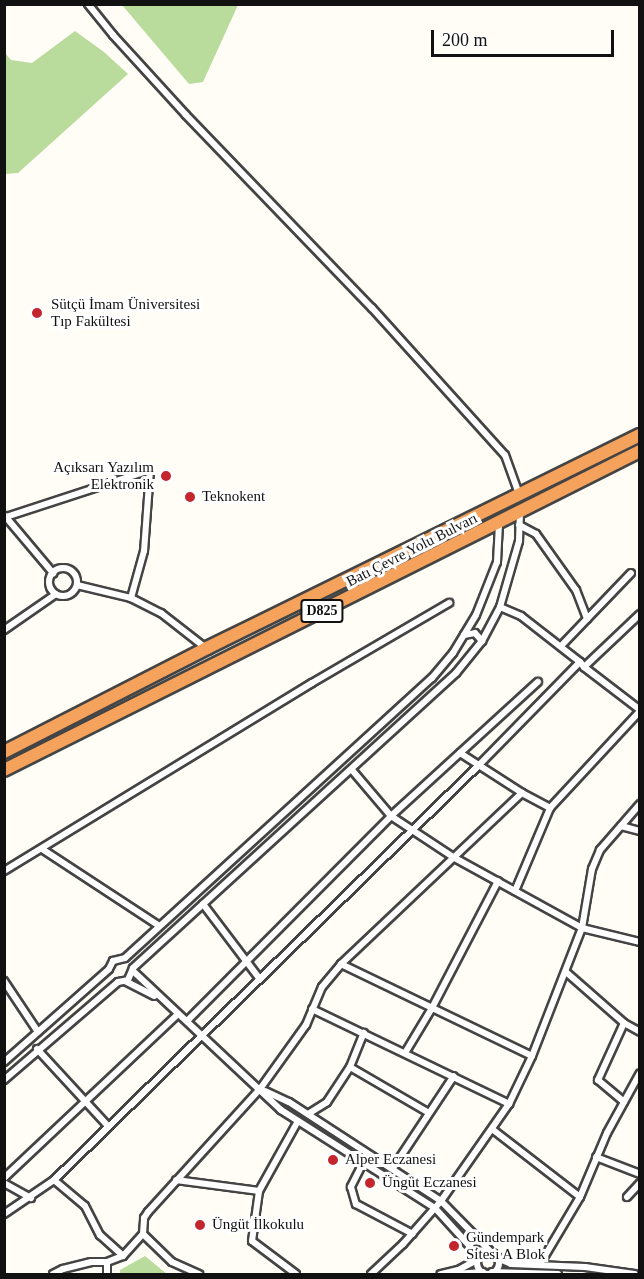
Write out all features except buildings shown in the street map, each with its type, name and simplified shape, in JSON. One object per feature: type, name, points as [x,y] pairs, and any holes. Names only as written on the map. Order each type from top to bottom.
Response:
[{"type":"highway","name":"Batı Çevre Yolu Bulvarı","points":[[4,752],[207,648],[639,435]]},
{"type":"highway","name":"Batı Çevre Yolu Bulvarı","points":[[4,770],[499,523],[520,519],[639,452]]},
{"type":"street","points":[[88,4],[127,51],[372,308],[505,455],[519,494]]},
{"type":"street","points":[[53,573],[5,516],[150,470],[144,551],[131,598]]},
{"type":"street","points":[[4,1080],[37,1049],[121,982],[456,673],[482,641],[500,607],[519,541],[520,519]]},
{"type":"street","points":[[520,519],[536,534],[576,590],[587,618]]},
{"type":"street","points":[[4,1062],[109,969],[113,961],[125,958],[425,685],[453,653],[476,615],[497,562],[499,523]]},
{"type":"street","points":[[4,630],[56,594],[69,595],[77,585],[76,577],[70,570],[61,568],[53,573],[50,587],[56,594]]},
{"type":"street","points":[[561,646],[631,573]]},
{"type":"street","points":[[77,585],[131,598],[161,613],[207,648]]},
{"type":"street","points":[[4,871],[312,683],[449,603]]},
{"type":"street","points":[[500,607],[521,616],[639,710],[550,808],[515,891]]},
{"type":"street","points":[[4,1214],[31,1198],[54,1180],[201,1034],[582,665],[639,614]]},
{"type":"street","points":[[464,635],[475,633],[482,641]]},
{"type":"street","points":[[187,1021],[391,816],[538,682]]},
{"type":"street","points":[[460,753],[522,793],[550,808]]},
{"type":"street","points":[[352,770],[391,816],[453,857],[582,928],[639,942]]},
{"type":"street","points":[[53,1275],[63,1269],[91,1262],[107,1262],[123,1256],[143,1234],[144,1218],[148,1212],[260,1089],[306,1025],[322,987],[341,964],[522,793]]},
{"type":"street","points":[[371,1275],[413,1234],[441,1201],[509,1104],[532,1056],[582,928],[592,869],[600,850],[639,804]]},
{"type":"street","points":[[621,826],[639,831]]},
{"type":"street","points":[[42,849],[159,926]]},
{"type":"street","points":[[405,1053],[432,1008],[498,881]]},
{"type":"street","points":[[203,904],[259,978]]},
{"type":"street","points":[[125,958],[133,970],[161,999],[298,1121],[435,1208],[476,1253],[478,1267],[488,1273]]},
{"type":"street","points":[[341,964],[532,1056]]},
{"type":"street","points":[[109,969],[112,978],[161,999]]},
{"type":"street","points":[[566,972],[624,1023],[639,1032]]},
{"type":"street","points":[[4,981],[38,1032]]},
{"type":"street","points":[[312,1009],[509,1104]]},
{"type":"street","points":[[4,1178],[178,1014]]},
{"type":"street","points":[[624,1023],[598,1080],[624,1102]]},
{"type":"street","points":[[308,1114],[327,1102],[350,1067],[364,1033]]},
{"type":"street","points":[[37,1049],[87,1100],[108,1126]]},
{"type":"street","points":[[350,1067],[429,1113]]},
{"type":"street","points":[[540,1264],[580,1197],[596,1157],[639,1073]]},
{"type":"street","points":[[393,1168],[454,1076]]},
{"type":"street","points":[[260,1089],[289,1102],[441,1201],[495,1256],[498,1264],[488,1273]]},
{"type":"street","points":[[296,1275],[252,1241],[259,1191],[298,1121]]},
{"type":"street","points":[[492,1129],[580,1197]]},
{"type":"street","points":[[596,1157],[639,1174]]},
{"type":"street","points":[[363,1163],[351,1187],[356,1204],[413,1234]]},
{"type":"street","points":[[54,1180],[85,1206],[100,1235],[123,1256]]},
{"type":"street","points":[[176,1180],[259,1191]]},
{"type":"street","points":[[4,1183],[31,1198]]},
{"type":"street","points":[[627,1197],[639,1183]]},
{"type":"street","points":[[143,1234],[172,1262],[200,1275]]},
{"type":"street","points":[[440,1275],[458,1270],[477,1260],[485,1252],[511,1264],[585,1267],[634,1274],[639,1266]]},
{"type":"street","points":[[107,1262],[107,1275]]},
{"type":"street","points":[[453,1275],[488,1273],[558,1275]]},
{"type":"green space","points":[[122,5],[238,5],[203,82],[189,84]]},
{"type":"green space","points":[[75,31],[104,52],[128,74],[18,173],[5,174],[5,53],[11,60],[32,63]]},
{"type":"green space","points":[[145,1256],[167,1274],[120,1274],[120,1270]]},
{"type":"place","name":"Sütçü İmam Üniversitesi Tıp Fakültesi","points":[[37,313]]},
{"type":"place","name":"Açıksarı Yazılım Elektronik","points":[[166,476]]},
{"type":"place","name":"Teknokent","points":[[190,497]]},
{"type":"place","name":"Alper Eczanesi","points":[[333,1160]]},
{"type":"place","name":"Üngüt Eczanesi","points":[[370,1183]]},
{"type":"place","name":"Üngüt İlkokulu","points":[[200,1225]]},
{"type":"place","name":"Gündempark Sitesi A Blok","points":[[454,1246]]}]
